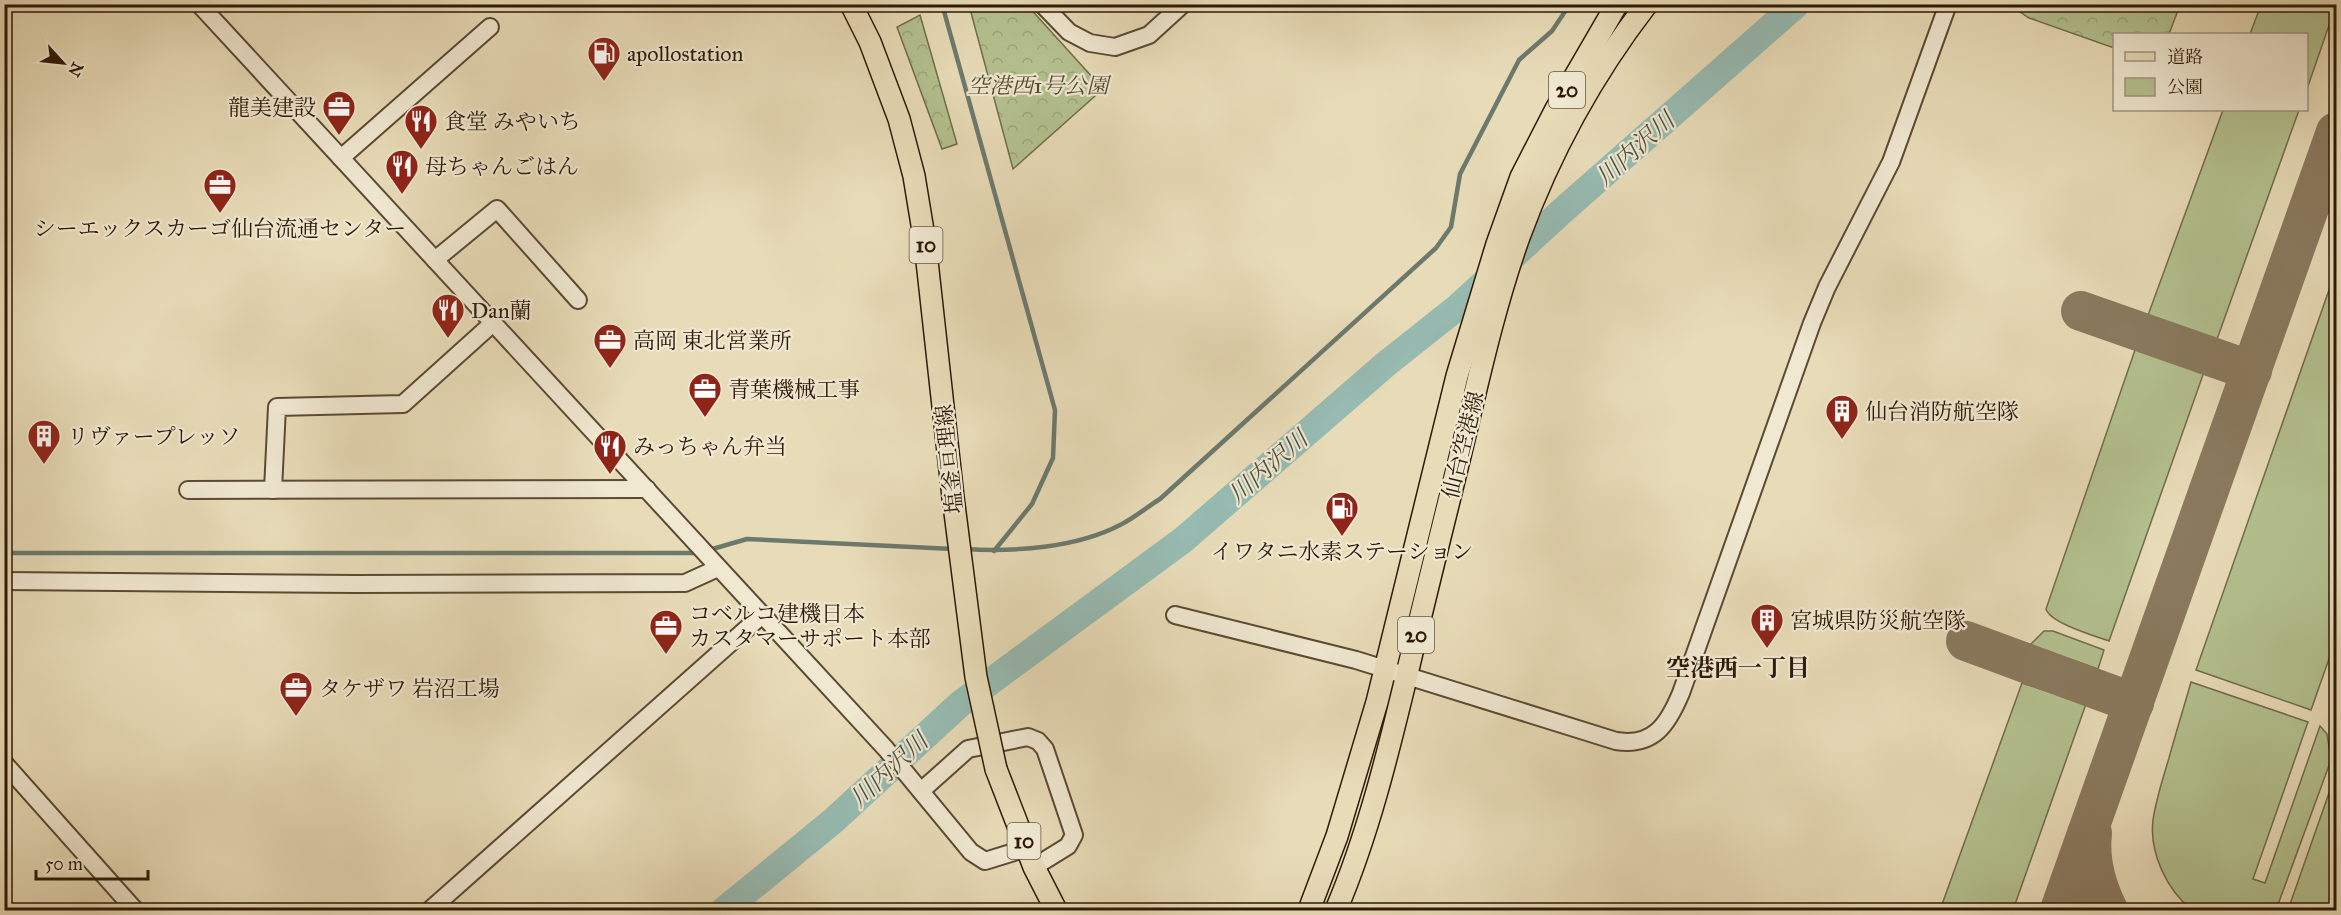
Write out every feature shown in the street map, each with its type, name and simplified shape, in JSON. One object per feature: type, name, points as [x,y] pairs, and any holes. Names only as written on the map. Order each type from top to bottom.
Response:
[{"type":"main road","name":"塩釜亘理線","points":[[851,4],[870,42],[899,119],[914,176],[925,243],[953,497],[976,677],[996,769],[1030,857],[1056,910]]},
{"type":"main road","name":"仙台空港線","points":[[1309,910],[1337,836],[1377,702],[1457,376],[1490,265],[1521,177],[1556,109],[1617,4]]},
{"type":"main road","name":"仙台空港線","points":[[1336,910],[1366,826],[1485,355],[1518,240],[1536,194],[1585,97],[1647,4]]},
{"type":"street","points":[[199,4],[891,755],[921,791],[979,858],[986,861],[1030,857],[1068,846],[1074,835],[1045,749],[1038,741],[1028,737],[968,749],[921,791]]},
{"type":"street","points":[[1042,4],[1069,32],[1090,43],[1115,47],[1149,35],[1183,4]]},
{"type":"street","points":[[1175,615],[1384,668],[1616,741],[1628,743],[1643,741],[1664,726],[1681,693],[1812,323],[1827,288],[1891,162],[1948,4]]},
{"type":"street","points":[[341,158],[490,27]]},
{"type":"street","points":[[435,260],[497,209],[578,300]]},
{"type":"street","points":[[273,490],[277,407],[403,404],[493,323]]},
{"type":"street","points":[[188,490],[647,489]]},
{"type":"street","points":[[4,581],[355,584],[685,583],[717,567]]},
{"type":"street","points":[[430,910],[762,615]]},
{"type":"street","points":[[4,763],[135,910]]},
{"type":"green space","name":"空港西1号公園","points":[[969,5],[1027,5],[1103,89],[1013,169]]},
{"type":"green space","points":[[2010,5],[2180,5],[2169,33],[2113,33],[2113,48],[2029,18]]},
{"type":"green space","points":[[2261,5],[2336,5],[2308,86],[2308,33],[2250,33]]},
{"type":"green space","points":[[920,15],[957,144],[942,149],[897,27]]},
{"type":"green space","points":[[2223,111],[2299,111],[2216,342],[2147,318]]},
{"type":"green space","points":[[2336,270],[2336,639],[2311,710],[2196,670]]},
{"type":"green space","points":[[2136,347],[2204,372],[2109,641],[2064,624],[2049,614],[2046,609]]},
{"type":"green space","points":[[2044,631],[2053,631],[2104,650],[2098,669],[2030,645]]},
{"type":"green space","points":[[2191,682],[2308,722],[2253,879],[2265,883],[2320,726],[2327,734],[2331,760],[2276,910],[2192,910],[2175,892],[2157,858],[2153,833],[2154,812]]},
{"type":"green space","points":[[2022,683],[2086,704],[2013,910],[1940,910]]},
{"type":"green space","points":[[2336,773],[2336,910],[2288,910]]},
{"type":"waterway","points":[[942,4],[1055,410],[1053,458],[1032,504],[994,551]]},
{"type":"waterway","points":[[965,549],[1024,549],[1084,539],[1120,525],[1160,499],[1436,248],[1451,227],[1460,174],[1519,60],[1552,31],[1570,4]]},
{"type":"waterway","name":"川内沢川","points":[[724,910],[833,821],[960,704],[1183,540],[1386,364],[1459,306],[1561,212],[1797,4]]},
{"type":"waterway","points":[[709,550],[747,539],[953,549]]},
{"type":"waterway","points":[[4,553],[701,553]]},
{"type":"taxiway","points":[[2060,910],[2336,132]]},
{"type":"taxiway","points":[[2081,311],[2252,371]]},
{"type":"taxiway","points":[[1966,641],[2134,703]]},
{"type":"taxiway","points":[[2092,833],[2094,873],[2108,910]]},
{"type":"place","name":"apollostation","points":[[604,82]]},
{"type":"place","name":"龍美建設","points":[[339,136]]},
{"type":"place","name":"食堂 みやいち","points":[[421,150]]},
{"type":"place","name":"母ちゃんごはん","points":[[402,195]]},
{"type":"place","name":"シーエックスカーゴ仙台流通センター","points":[[220,214]]},
{"type":"place","name":"Dan蘭","points":[[448,339]]},
{"type":"place","name":"高岡 東北営業所","points":[[610,369]]},
{"type":"place","name":"青葉機械工事","points":[[705,418]]},
{"type":"place","name":"仙台消防航空隊","points":[[1842,440]]},
{"type":"place","name":"リヴァープレッソ","points":[[44,465]]},
{"type":"place","name":"みっちゃん弁当","points":[[610,475]]},
{"type":"place","name":"イワタニ水素ステーション","points":[[1342,537]]},
{"type":"place","name":"宮城県防災航空隊","points":[[1767,649]]},
{"type":"place","name":"コベルコ建機日本 カスタマーサポート本部","points":[[666,655]]},
{"type":"place","name":"タケザワ 岩沼工場","points":[[296,717]]},
{"type":"district","name":"空港西一丁目","points":[[1738,668]]}]
